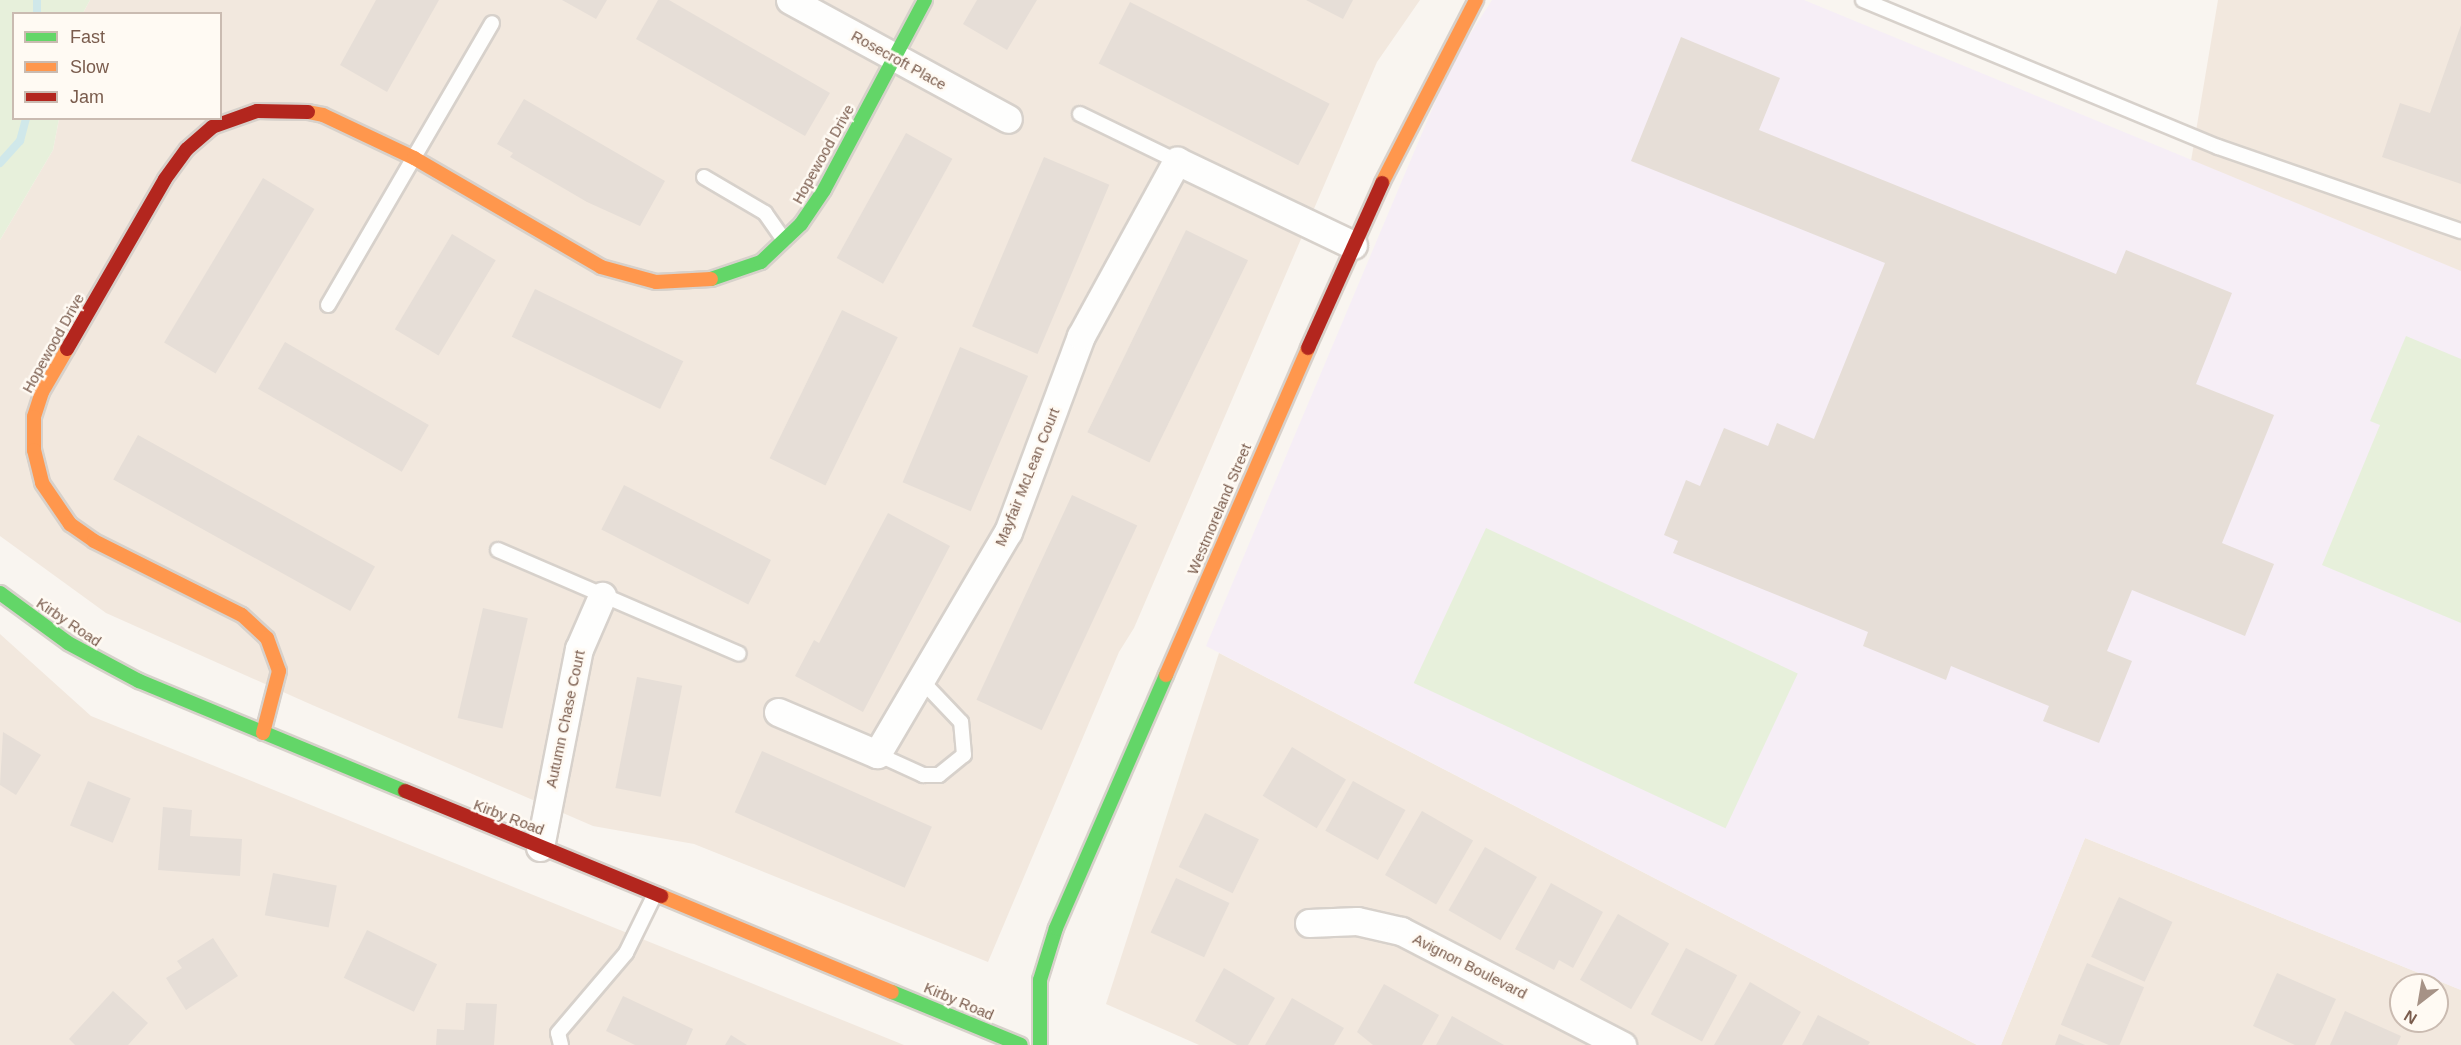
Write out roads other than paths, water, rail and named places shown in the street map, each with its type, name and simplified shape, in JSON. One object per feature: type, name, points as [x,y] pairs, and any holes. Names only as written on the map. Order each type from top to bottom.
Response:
[{"type":"main road","name":"Hopewood Drive","points":[[263,733],[279,671],[267,638],[242,615],[94,541],[70,524],[42,483],[34,450],[34,417],[42,392],[165,179],[187,149],[212,127],[257,111],[306,111],[341,121],[414,158],[575,254],[643,280],[689,283],[721,278],[761,262],[785,242],[824,190],[925,0]]},
{"type":"main road","name":"Westmoreland Street","points":[[1040,1045],[1040,980],[1056,928],[1353,245],[1406,130],[1476,0]]},
{"type":"main road","name":"Kirby Road","points":[[0,592],[100,662],[263,733],[656,892],[1021,1045]]},
{"type":"street","name":"Rosecroft Place","points":[[790,0],[1008,119]]},
{"type":"street","points":[[1177,161],[1353,245]]},
{"type":"street","name":"Mayfair McLean Court","points":[[877,754],[1008,532],[1082,336],[1177,161]]},
{"type":"street","name":"Autumn Chase Court","points":[[540,846],[579,649],[602,596]]},
{"type":"street","points":[[778,712],[877,754]]},
{"type":"street","name":"Avignon Boulevard","points":[[1309,923],[1357,921],[1401,932],[1622,1045]]},
{"type":"lane","points":[[1863,0],[2218,147],[2461,231]]},
{"type":"lane","points":[[328,306],[492,24]]},
{"type":"lane","points":[[1080,114],[1177,161]]},
{"type":"lane","points":[[704,177],[765,213],[785,242]]},
{"type":"lane","points":[[498,550],[739,654]]},
{"type":"lane","points":[[877,754],[923,775],[939,775],[964,755],[961,722],[921,680]]},
{"type":"lane","points":[[561,1045],[558,1033],[627,953],[656,892]]},
{"type":"waterway","points":[[37,0],[37,12]]},
{"type":"waterway","points":[[0,163],[20,141],[25,120]]}]
